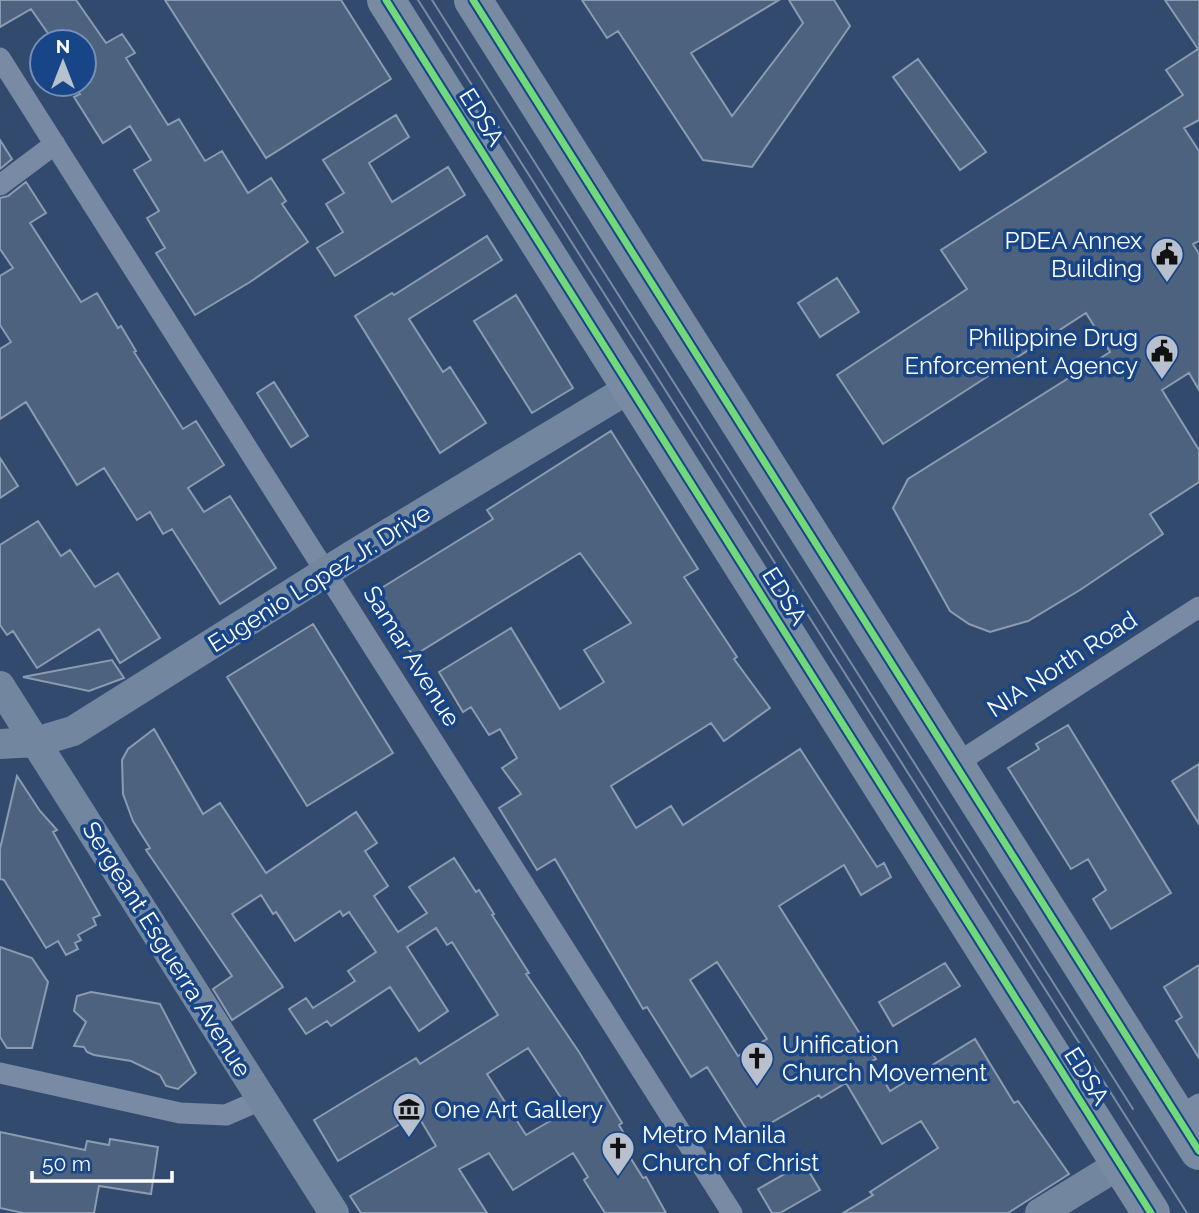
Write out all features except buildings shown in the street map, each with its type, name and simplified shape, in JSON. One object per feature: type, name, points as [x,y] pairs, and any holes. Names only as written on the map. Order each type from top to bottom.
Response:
[{"type":"highway","name":"EDSA","points":[[386,0],[1151,1213]]},
{"type":"highway","points":[[473,0],[954,765],[1188,1111],[1199,1152]]},
{"type":"street","name":"Samar Avenue","points":[[0,58],[733,1213]]},
{"type":"street","points":[[0,185],[55,144]]},
{"type":"street","name":"Eugenio Lopez Jr. Drive","points":[[0,744],[36,742],[73,731],[327,572],[630,388]]},
{"type":"street","name":"NIA North Road","points":[[954,765],[1199,607]]},
{"type":"street","name":"Sergeant Esguerra Avenue","points":[[0,686],[334,1213]]},
{"type":"street","points":[[0,1073],[180,1113],[226,1115],[263,1099]]},
{"type":"street","points":[[1040,1213],[1120,1164]]},
{"type":"tram line","points":[[418,0],[1187,1213]]},
{"type":"tram line","points":[[432,0],[1133,1109]]},
{"type":"cycle path","points":[[386,0],[1151,1213]]},
{"type":"cycle path","points":[[473,0],[1199,1151]]},
{"type":"place","name":"PDEA Annex Building","points":[[1167,284]]},
{"type":"place","name":"Philippine Drug Enforcement Agency","points":[[1162,381]]},
{"type":"place","name":"Unification Church Movement","points":[[757,1088]]},
{"type":"place","name":"One Art Gallery","points":[[409,1139]]},
{"type":"place","name":"Metro Manila Church of Christ","points":[[618,1178]]}]
